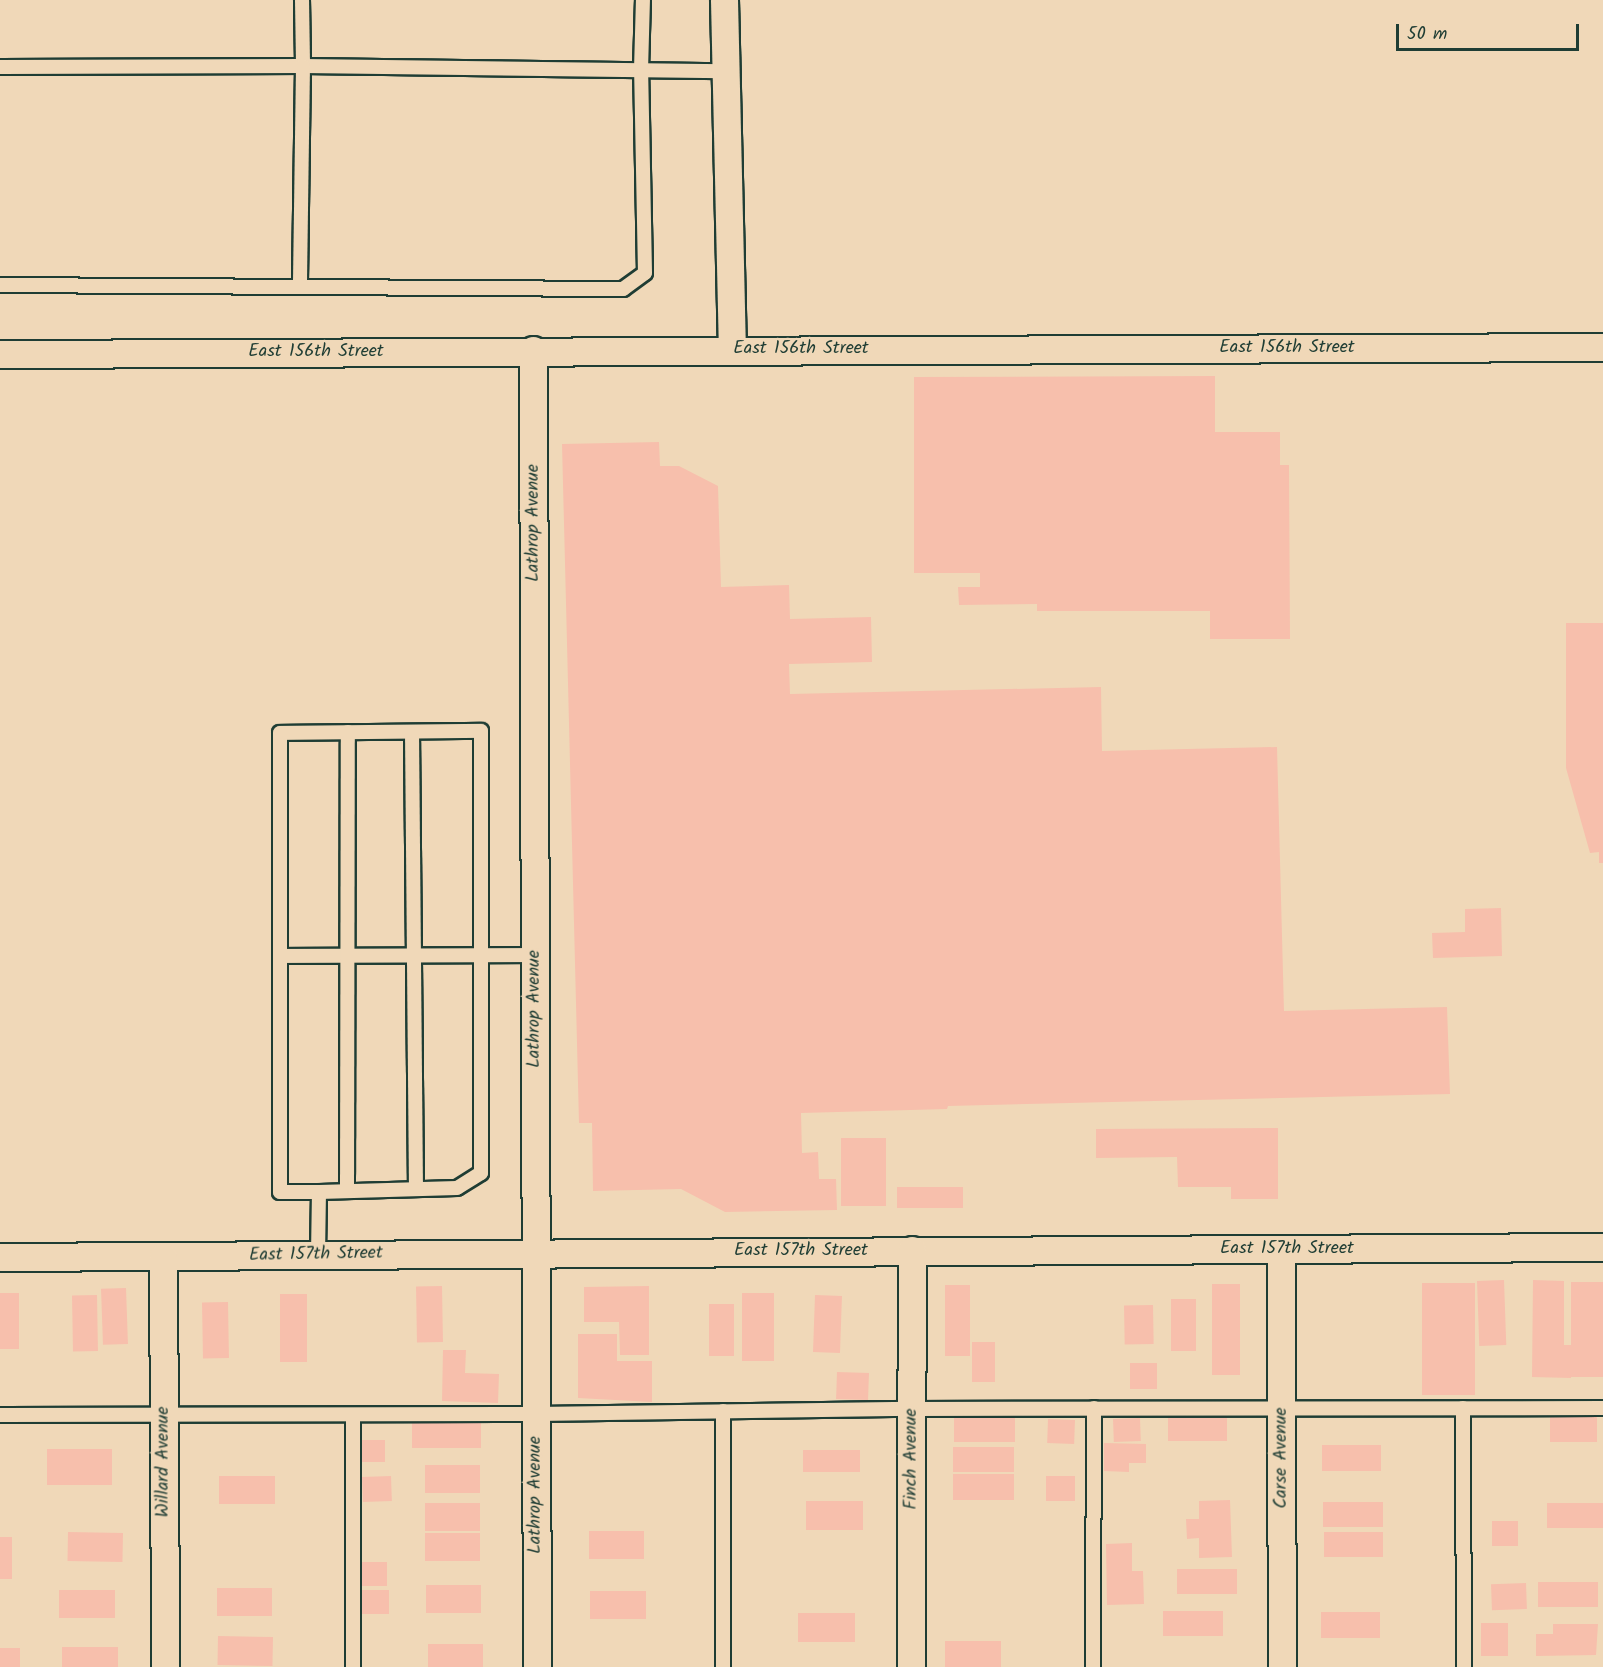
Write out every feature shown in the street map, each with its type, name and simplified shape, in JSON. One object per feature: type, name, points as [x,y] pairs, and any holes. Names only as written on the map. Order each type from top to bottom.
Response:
[{"type":"street","points":[[724,0],[732,350]]},
{"type":"street","name":"East 156th Street","points":[[0,354],[1603,347]]},
{"type":"street","name":"Lathrop Avenue","points":[[533,350],[537,1667]]},
{"type":"street","name":"East 157th Street","points":[[0,1257],[1603,1247]]},
{"type":"street","name":"Carse Avenue","points":[[1281,1249],[1282,1667]]},
{"type":"street","name":"Finch Avenue","points":[[911,1667],[912,1250]]},
{"type":"street","name":"Willard Avenue","points":[[163,1257],[165,1667]]},
{"type":"lane","points":[[300,287],[302,0]]},
{"type":"lane","points":[[0,285],[623,289],[645,273],[641,70],[643,0]]},
{"type":"lane","points":[[0,67],[303,66],[725,71]]},
{"type":"lane","points":[[481,731],[481,1173],[457,1188],[280,1192],[280,733],[348,732],[481,731]]},
{"type":"lane","points":[[347,1191],[348,732]]},
{"type":"lane","points":[[412,732],[416,1189]]},
{"type":"lane","points":[[280,956],[535,955]]},
{"type":"lane","points":[[318,1255],[319,1192]]},
{"type":"lane","points":[[0,1415],[536,1414],[912,1408],[1603,1408]]},
{"type":"lane","points":[[1093,1667],[1094,1408]]},
{"type":"lane","points":[[1463,1408],[1464,1667]]},
{"type":"lane","points":[[723,1411],[723,1667]]},
{"type":"lane","points":[[353,1415],[353,1667]]},
{"type":"building","points":[[1215,376],[1215,432],[1280,432],[1280,465],[1289,465],[1290,639],[1210,639],[1210,611],[1037,611],[1037,604],[959,605],[958,587],[980,587],[980,573],[914,573],[914,377]]},
{"type":"building","points":[[659,442],[660,466],[679,466],[718,486],[721,587],[789,585],[790,619],[871,617],[872,662],[789,664],[790,694],[1101,687],[1102,751],[1277,747],[1284,1011],[1447,1007],[1450,1094],[948,1106],[947,1109],[801,1113],[802,1153],[818,1152],[819,1179],[836,1179],[837,1210],[725,1212],[681,1189],[593,1191],[592,1123],[579,1123],[562,444]]},
{"type":"building","points":[[1566,623],[1603,623],[1603,863],[1599,863],[1599,852],[1590,853],[1566,768]]},
{"type":"building","points":[[1501,908],[1502,956],[1433,958],[1432,933],[1465,932],[1465,909]]},
{"type":"building","points":[[1278,1128],[1278,1199],[1231,1199],[1231,1187],[1178,1187],[1177,1157],[1096,1158],[1096,1129]]},
{"type":"building","points":[[841,1138],[886,1138],[886,1206],[841,1206]]},
{"type":"building","points":[[897,1187],[963,1187],[963,1208],[897,1208]]},
{"type":"building","points":[[1504,1280],[1506,1345],[1479,1346],[1477,1281]]},
{"type":"building","points":[[1533,1280],[1564,1281],[1564,1345],[1571,1345],[1571,1378],[1532,1377]]},
{"type":"building","points":[[1571,1282],[1603,1282],[1603,1377],[1571,1377]]},
{"type":"building","points":[[1422,1283],[1475,1283],[1475,1395],[1422,1395]]},
{"type":"building","points":[[1212,1284],[1240,1284],[1240,1375],[1212,1375]]},
{"type":"building","points":[[945,1285],[970,1285],[970,1356],[945,1356]]},
{"type":"building","points":[[416,1286],[442,1286],[443,1342],[417,1342]]},
{"type":"building","points":[[649,1286],[649,1355],[620,1355],[619,1322],[584,1322],[584,1287]]},
{"type":"building","points":[[126,1288],[128,1344],[103,1345],[101,1289]]},
{"type":"building","points":[[0,1293],[19,1293],[19,1349],[0,1349]]},
{"type":"building","points":[[742,1293],[774,1293],[774,1361],[742,1361]]},
{"type":"building","points":[[280,1294],[307,1294],[307,1362],[280,1362]]},
{"type":"building","points":[[72,1295],[97,1295],[98,1351],[73,1351]]},
{"type":"building","points":[[815,1295],[842,1296],[840,1353],[813,1352]]},
{"type":"building","points":[[1171,1299],[1196,1299],[1196,1351],[1171,1351]]},
{"type":"building","points":[[202,1302],[228,1302],[229,1358],[203,1358]]},
{"type":"building","points":[[709,1304],[734,1304],[734,1356],[709,1356]]},
{"type":"building","points":[[1153,1305],[1154,1344],[1125,1345],[1124,1306]]},
{"type":"building","points":[[578,1334],[617,1334],[617,1361],[652,1361],[652,1402],[578,1398]]},
{"type":"building","points":[[972,1342],[995,1342],[995,1382],[972,1382]]},
{"type":"building","points":[[443,1350],[466,1350],[465,1373],[499,1374],[498,1403],[442,1401]]},
{"type":"building","points":[[1130,1363],[1157,1363],[1157,1389],[1130,1389]]},
{"type":"building","points":[[837,1372],[869,1373],[868,1400],[836,1399]]},
{"type":"building","points":[[1168,1415],[1227,1415],[1227,1441],[1168,1441]]},
{"type":"building","points":[[1550,1416],[1597,1416],[1597,1442],[1550,1442]]},
{"type":"building","points":[[954,1417],[1015,1417],[1015,1442],[954,1442]]},
{"type":"building","points":[[1140,1418],[1141,1441],[1114,1442],[1113,1419]]},
{"type":"building","points":[[1048,1419],[1075,1420],[1074,1444],[1047,1443]]},
{"type":"building","points":[[412,1420],[481,1420],[481,1448],[412,1448]]},
{"type":"building","points":[[361,1440],[385,1440],[385,1462],[361,1462]]},
{"type":"building","points":[[1104,1443],[1146,1444],[1146,1463],[1129,1463],[1129,1472],[1104,1471]]},
{"type":"building","points":[[1322,1445],[1381,1445],[1381,1471],[1322,1471]]},
{"type":"building","points":[[953,1447],[1014,1447],[1014,1472],[953,1472]]},
{"type":"building","points":[[47,1449],[112,1449],[112,1485],[47,1485]]},
{"type":"building","points":[[803,1450],[860,1450],[860,1472],[803,1472]]},
{"type":"building","points":[[425,1465],[480,1465],[480,1493],[425,1493]]},
{"type":"building","points":[[953,1474],[1014,1474],[1014,1500],[953,1500]]},
{"type":"building","points":[[219,1476],[275,1476],[275,1504],[219,1504]]},
{"type":"building","points":[[391,1476],[392,1501],[363,1502],[362,1477]]},
{"type":"building","points":[[1046,1476],[1075,1476],[1075,1501],[1046,1501]]},
{"type":"building","points":[[1230,1500],[1232,1557],[1199,1558],[1199,1538],[1187,1539],[1186,1519],[1199,1519],[1199,1501]]},
{"type":"building","points":[[806,1501],[863,1501],[863,1530],[806,1530]]},
{"type":"building","points":[[1323,1502],[1383,1502],[1383,1527],[1323,1527]]},
{"type":"building","points":[[425,1503],[480,1503],[480,1531],[425,1531]]},
{"type":"building","points":[[1547,1503],[1603,1503],[1603,1528],[1547,1528]]},
{"type":"building","points":[[1492,1521],[1518,1521],[1518,1546],[1492,1546]]},
{"type":"building","points":[[589,1531],[644,1531],[644,1559],[589,1559]]},
{"type":"building","points":[[68,1532],[123,1533],[122,1562],[67,1561]]},
{"type":"building","points":[[1324,1532],[1383,1532],[1383,1557],[1324,1557]]},
{"type":"building","points":[[425,1533],[480,1533],[480,1561],[425,1561]]},
{"type":"building","points":[[0,1537],[12,1537],[12,1579],[0,1579]]},
{"type":"building","points":[[1132,1543],[1132,1571],[1143,1571],[1144,1604],[1107,1605],[1106,1544]]},
{"type":"building","points":[[358,1562],[387,1562],[387,1586],[358,1586]]},
{"type":"building","points":[[1177,1569],[1237,1569],[1237,1594],[1177,1594]]},
{"type":"building","points":[[1538,1582],[1598,1582],[1598,1607],[1538,1607]]},
{"type":"building","points":[[1526,1583],[1527,1609],[1492,1610],[1491,1584]]},
{"type":"building","points":[[426,1585],[481,1585],[481,1613],[426,1613]]},
{"type":"building","points":[[217,1588],[272,1588],[272,1616],[217,1616]]},
{"type":"building","points":[[59,1590],[115,1590],[115,1618],[59,1618]]},
{"type":"building","points":[[360,1590],[389,1590],[389,1614],[360,1614]]},
{"type":"building","points":[[590,1591],[646,1591],[646,1619],[590,1619]]},
{"type":"building","points":[[1163,1611],[1223,1611],[1223,1636],[1163,1636]]},
{"type":"building","points":[[1321,1612],[1380,1612],[1380,1638],[1321,1638]]},
{"type":"building","points":[[798,1613],[855,1613],[855,1642],[798,1642]]},
{"type":"building","points":[[1481,1623],[1508,1623],[1508,1656],[1481,1656]]},
{"type":"building","points":[[1553,1624],[1598,1624],[1596,1655],[1536,1656],[1536,1634],[1553,1634]]},
{"type":"building","points":[[218,1636],[273,1637],[272,1666],[217,1665]]},
{"type":"building","points":[[945,1641],[1001,1641],[1001,1667],[945,1667]]},
{"type":"building","points":[[428,1644],[483,1644],[483,1667],[428,1667]]},
{"type":"building","points":[[62,1647],[118,1647],[118,1667],[62,1667]]},
{"type":"building","points":[[0,1648],[20,1648],[20,1667],[0,1667]]}]
